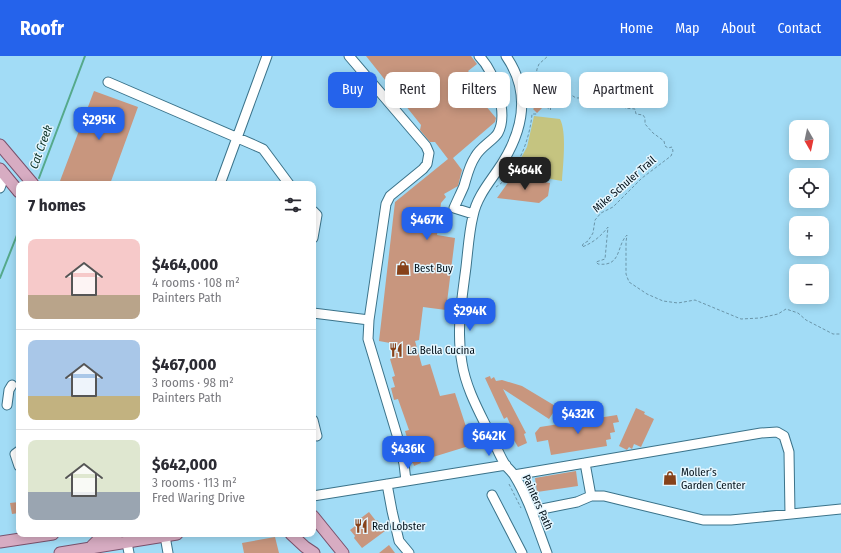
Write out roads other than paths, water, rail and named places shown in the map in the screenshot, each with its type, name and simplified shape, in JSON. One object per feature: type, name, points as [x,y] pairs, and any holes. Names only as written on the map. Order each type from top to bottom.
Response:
[{"type":"main road","points":[[1,147],[30,181]]},
{"type":"main road","points":[[2,172],[16,188]]},
{"type":"main road","points":[[316,520],[343,553]]},
{"type":"main road","points":[[6,541],[33,537]]},
{"type":"main road","points":[[88,549],[96,541],[108,537]]},
{"type":"main road","points":[[60,553],[88,549],[128,548],[159,537]]},
{"type":"main road","points":[[294,537],[314,553]]},
{"type":"main road","points":[[306,537],[319,553]]},
{"type":"street","points":[[221,181],[267,56]]},
{"type":"street","points":[[349,56],[426,146],[429,152],[427,164],[423,169],[390,196],[386,204],[369,320],[368,339],[397,435],[404,464],[406,481]]},
{"type":"street","points":[[473,214],[454,208],[464,186],[468,170],[475,156],[485,144],[498,134],[502,124],[503,114],[491,71],[479,56]]},
{"type":"street","name":"Painters Path","points":[[506,56],[512,65],[521,94],[522,106],[520,125],[516,138],[508,154],[488,183],[473,214],[460,313],[459,343],[467,385],[506,465],[514,475],[532,511],[547,553]]},
{"type":"street","points":[[108,82],[263,149],[287,181]]},
{"type":"street","points":[[0,188],[2,172]]},
{"type":"street","points":[[316,313],[369,320]]},
{"type":"street","points":[[7,405],[9,390],[12,385]]},
{"type":"street","points":[[316,432],[317,436]]},
{"type":"street","points":[[514,475],[761,433],[777,432],[784,436],[789,452],[790,514]]},
{"type":"street","points":[[585,463],[591,496]]},
{"type":"street","points":[[316,496],[506,465]]},
{"type":"street","points":[[387,484],[399,541],[409,553]]},
{"type":"street","points":[[492,495],[522,553]]},
{"type":"street","points":[[532,511],[577,502],[591,496],[604,496],[703,520],[731,520],[841,509]]},
{"type":"street","points":[[165,537],[168,553]]},
{"type":"waterway","name":"Cat Creek","points":[[39,178],[85,56]]},
{"type":"waterway","name":"Cat Creek","points":[[0,278],[16,238]]},
{"type":"place","name":"Best Buy","points":[[403,268]]},
{"type":"place","name":"La Bella Cucina","points":[[396,350]]},
{"type":"place","name":"Moller’s Garden Center","points":[[670,478]]},
{"type":"place","name":"Red Lobster","points":[[361,526]]}]
